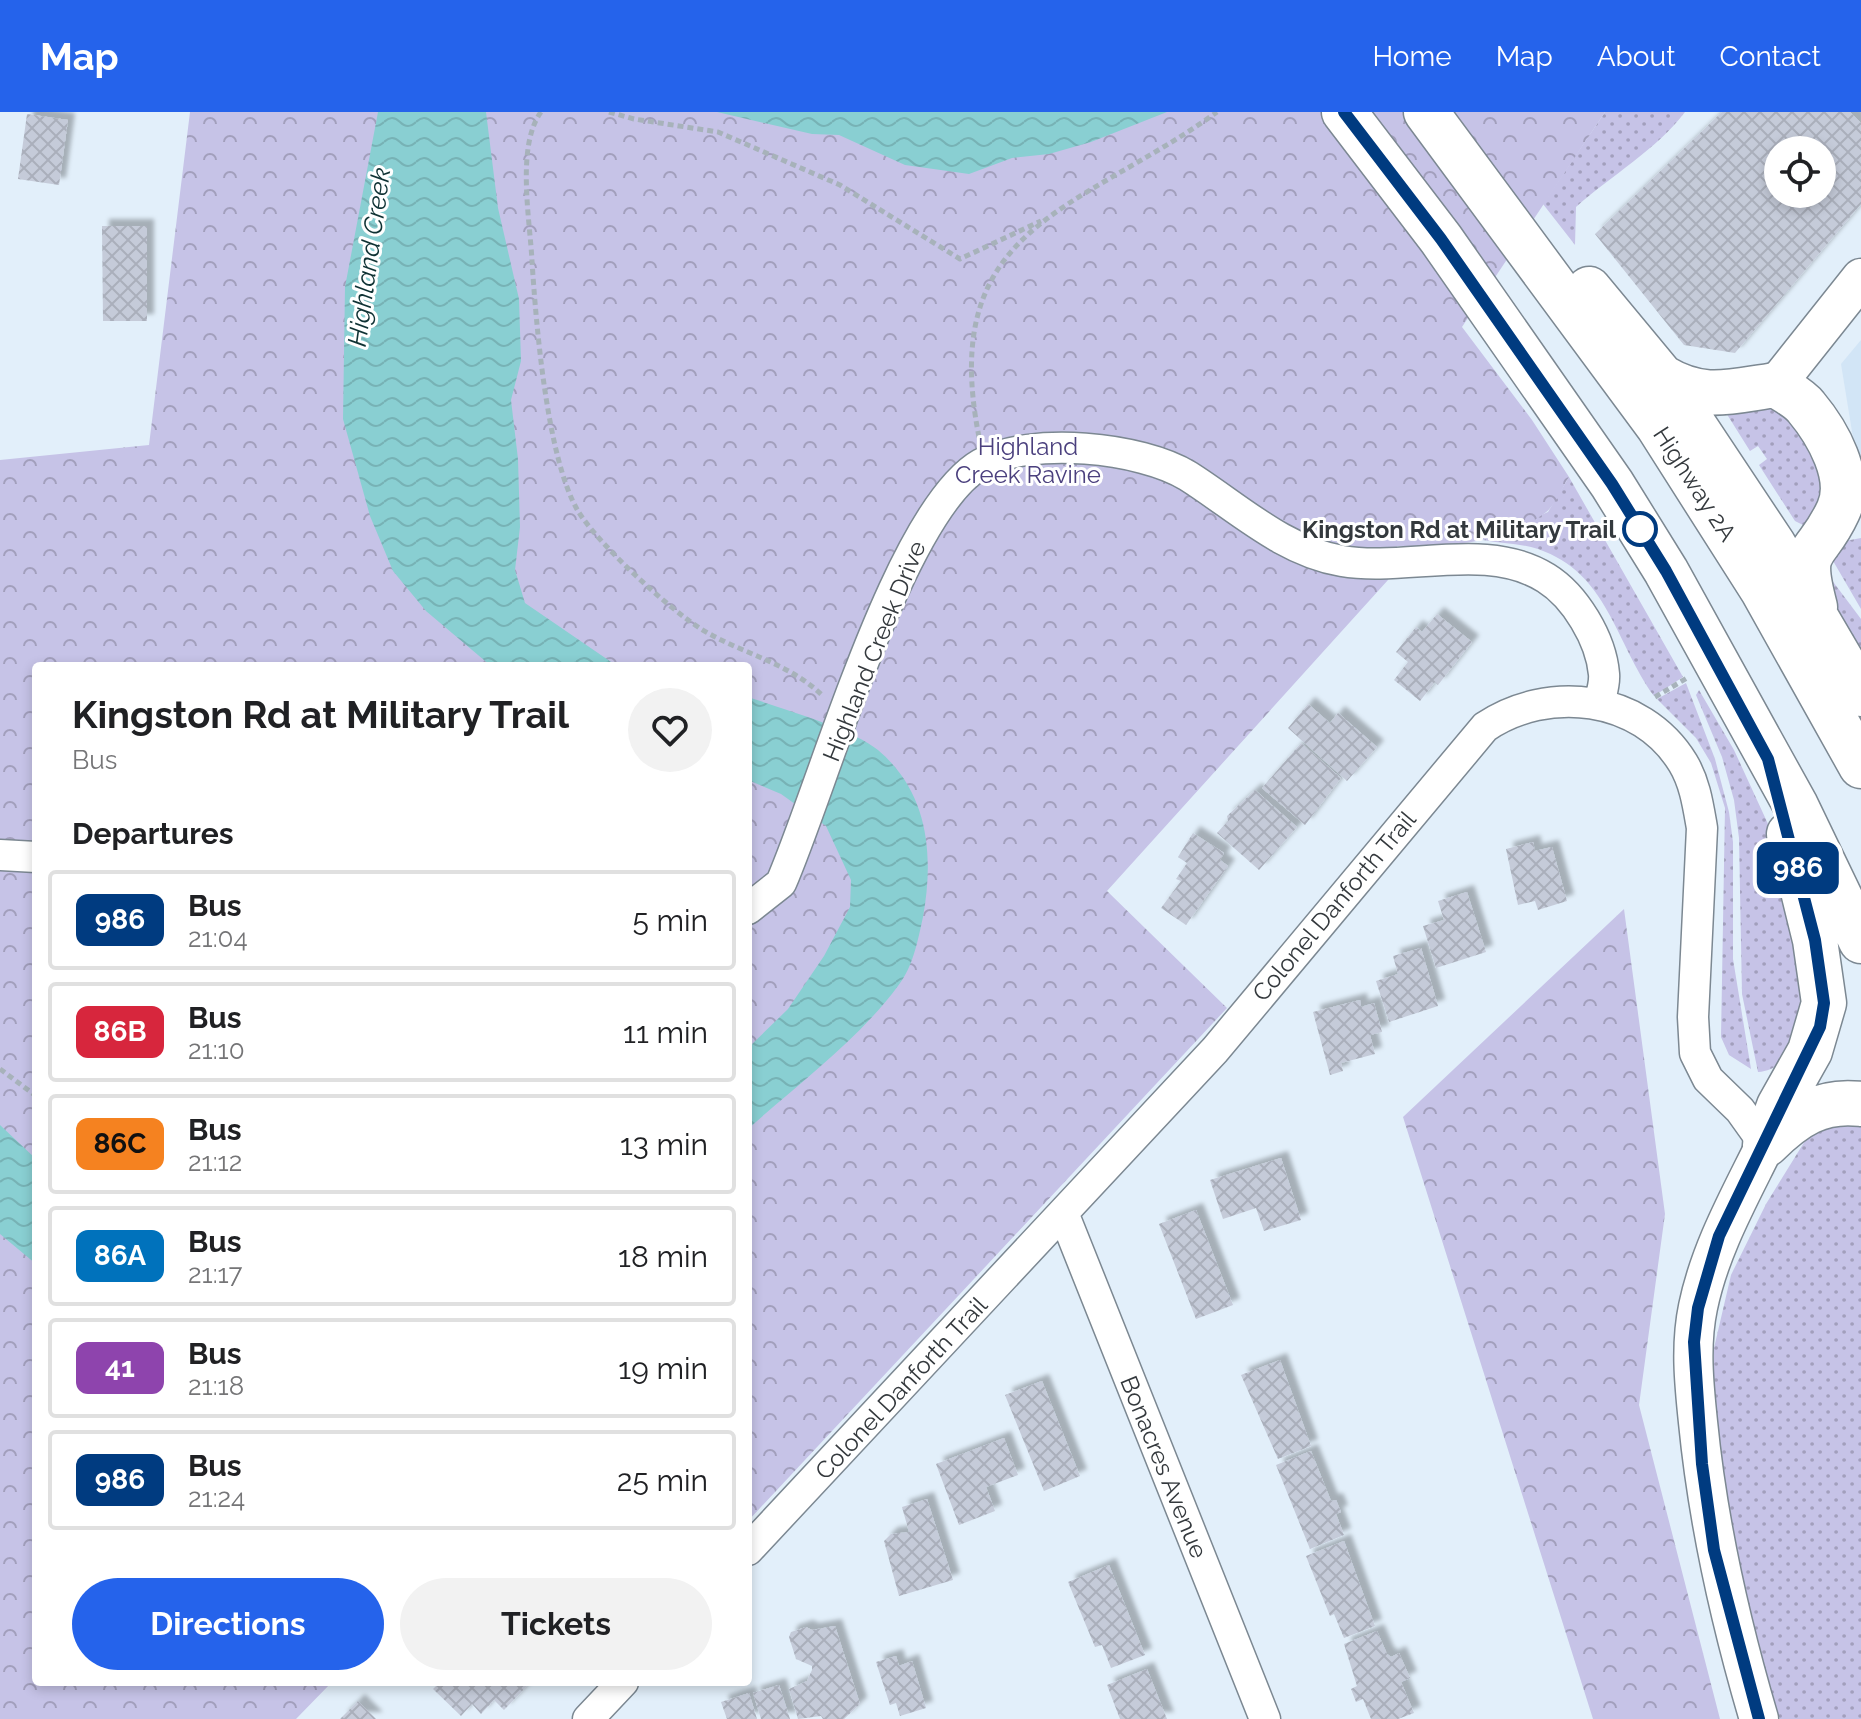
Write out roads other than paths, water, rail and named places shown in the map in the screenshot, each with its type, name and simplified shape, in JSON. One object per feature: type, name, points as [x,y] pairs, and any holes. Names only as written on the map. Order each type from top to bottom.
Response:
[{"type":"main road","points":[[1344,112],[1441,239],[1612,484],[1666,571],[1796,806],[1861,941]]},
{"type":"main road","points":[[1426,112],[1506,217],[1575,271],[1662,377],[1816,613],[1861,694]]},
{"type":"main road","name":"Highway 2A","points":[[1506,217],[1658,426],[1763,591],[1861,766]]},
{"type":"main road","points":[[1662,377],[1685,391],[1733,392],[1776,385],[1805,405],[1832,446],[1850,511],[1807,560],[1806,572],[1816,613]]},
{"type":"main road","points":[[1765,1145],[1779,1106],[1810,1051],[1824,1003],[1815,940],[1768,759]]},
{"type":"main road","points":[[1765,1145],[1790,1121],[1811,1109],[1839,1102],[1861,1104]]},
{"type":"street","points":[[1776,385],[1861,278]]},
{"type":"street","name":"Highland Creek Drive","points":[[752,906],[781,883],[902,571],[928,521],[953,486],[985,461],[1056,447],[1123,454],[1186,474],[1257,524],[1333,560],[1397,566],[1479,560],[1525,568],[1564,592],[1582,617],[1601,659],[1605,677],[1599,704]]},
{"type":"street","name":"Colonel Danforth Trail","points":[[752,1546],[1215,1050],[1485,727],[1516,709],[1543,702],[1580,700],[1599,704],[1654,731],[1670,746],[1691,779],[1702,828],[1693,1017],[1695,1053],[1708,1079],[1740,1110],[1765,1145]]},
{"type":"street","points":[[0,855],[32,857]]},
{"type":"street","points":[[1759,1719],[1714,1550],[1702,1464],[1694,1342],[1698,1308],[1719,1236],[1765,1145]]},
{"type":"street","name":"Bonacres Avenue","points":[[1064,1215],[1265,1719]]},
{"type":"street","points":[[588,1719],[619,1686]]},
{"type":"water","name":"Highland Creek","points":[[378,112],[486,112],[498,208],[519,299],[521,361],[511,400],[518,459],[520,527],[515,570],[525,603],[611,662],[486,662],[426,611],[393,571],[370,516],[343,419],[345,287]]},
{"type":"water","points":[[717,112],[1167,112],[1091,142],[1049,154],[1012,158],[969,174],[905,165],[839,135],[812,134]]},
{"type":"water","points":[[752,698],[852,734],[878,750],[895,767],[918,806],[924,827],[928,871],[926,894],[917,944],[908,970],[898,986],[865,1025],[752,1125],[752,1044],[788,1009],[824,956],[850,907],[851,880],[826,826],[781,794],[752,782]]},
{"type":"water","points":[[0,1125],[32,1155],[32,1261],[0,1234]]},
{"type":"place","name":"Kingston Rd at Military Trail","points":[[1640,529]]},
{"type":"park label","name":"Highland Creek Ravine","points":[[1028,460]]}]
